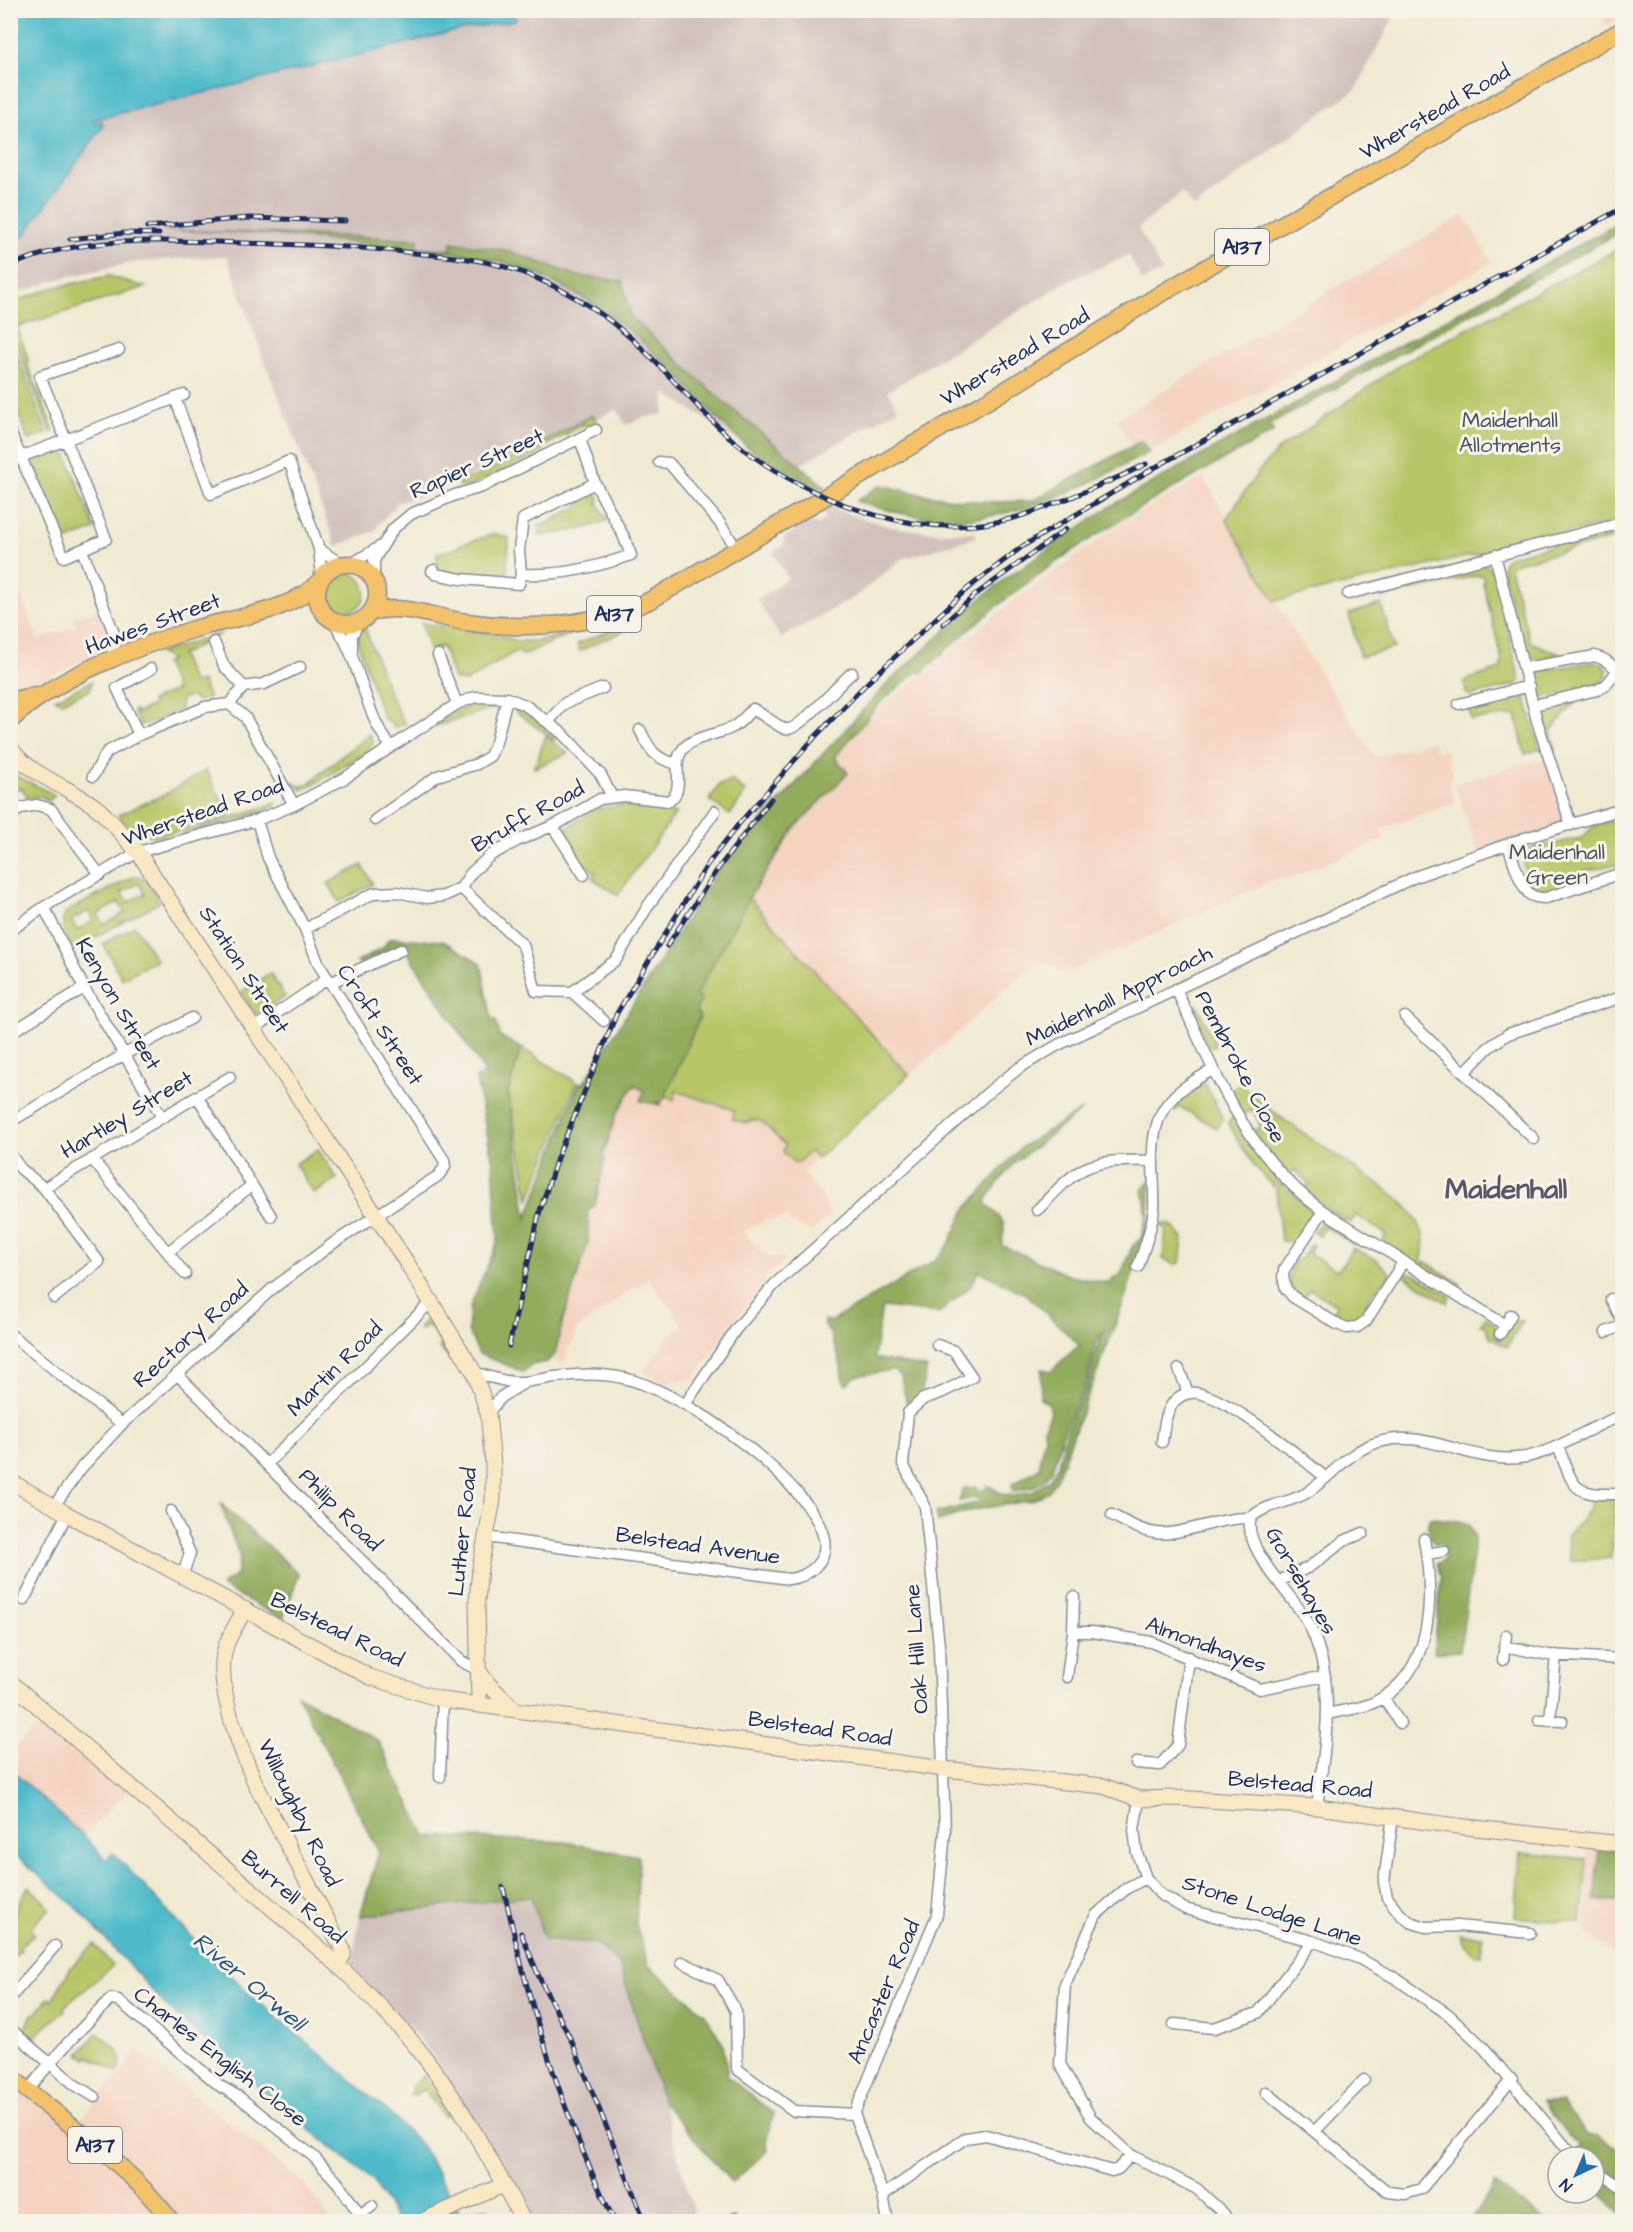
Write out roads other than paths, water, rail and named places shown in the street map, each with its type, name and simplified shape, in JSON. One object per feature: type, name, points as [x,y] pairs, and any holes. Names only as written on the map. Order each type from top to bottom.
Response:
[{"type":"main road","name":"Wherstead Road","points":[[375,583],[386,596],[405,608],[466,622],[494,625],[552,625],[582,621],[618,613],[651,600],[1024,379],[1162,293],[1623,30]]},
{"type":"main road","name":"A137","points":[[321,579],[332,567],[350,565],[375,583]]},
{"type":"main road","points":[[321,579],[317,598],[328,617]]},
{"type":"main road","name":"Hawes Street","points":[[10,721],[43,694],[111,660],[189,631],[282,606],[303,596],[321,579]]},
{"type":"main road","points":[[365,616],[376,599],[375,583]]},
{"type":"main road","name":"Hawes Street","points":[[282,606],[303,607],[328,617]]},
{"type":"main road","name":"Wherstead Road","points":[[365,616],[405,608]]},
{"type":"main road","name":"A137","points":[[328,617],[345,624],[365,616]]},
{"type":"main road","name":"Hawes Street","points":[[10,701],[43,694]]},
{"type":"main road","name":"A137","points":[[10,2076],[134,2178],[172,2221]]},
{"type":"street","points":[[10,432],[15,459],[63,557],[106,539],[40,376],[119,350]]},
{"type":"street","points":[[15,459],[179,397],[211,494],[289,461],[319,549],[321,579]]},
{"type":"street","name":"Rapier Street","points":[[375,583],[374,561],[393,529],[411,514],[455,495],[482,487],[596,430]]},
{"type":"street","points":[[521,574],[539,575],[578,570],[631,555],[595,483],[579,439]]},
{"type":"street","points":[[660,462],[669,463],[719,522],[736,549]]},
{"type":"street","points":[[432,571],[434,570],[435,574],[461,579],[519,584],[521,574],[519,550],[523,519],[595,483]]},
{"type":"street","points":[[1348,594],[1623,523]]},
{"type":"street","name":"Rapier Street","points":[[350,565],[383,544]]},
{"type":"street","points":[[82,549],[115,636],[136,650]]},
{"type":"street","points":[[319,549],[350,565]]},
{"type":"street","points":[[1495,555],[1528,686],[1571,825]]},
{"type":"street","points":[[354,661],[351,642],[365,616]]},
{"type":"street","points":[[328,617],[340,631],[354,661],[374,718],[391,747]]},
{"type":"street","points":[[111,660],[115,636]]},
{"type":"street","points":[[214,642],[224,666],[244,687]]},
{"type":"street","points":[[438,655],[457,704]]},
{"type":"street","points":[[1525,668],[1595,656],[1620,670],[1598,690],[1534,705]]},
{"type":"street","points":[[93,776],[106,752],[139,735],[205,707],[229,704],[244,687],[264,684],[300,667]]},
{"type":"street","points":[[139,735],[117,688],[151,669]]},
{"type":"street","points":[[640,730],[652,753],[668,762],[678,764],[681,753],[687,745],[733,728],[753,709],[784,729],[796,727],[852,673]]},
{"type":"street","points":[[1459,704],[1528,686]]},
{"type":"street","points":[[548,722],[565,703],[603,688]]},
{"type":"street","name":"Wherstead Road","points":[[10,931],[45,907],[138,852],[257,820],[294,805],[345,778],[457,704],[476,697],[507,698]]},
{"type":"street","points":[[375,820],[437,776],[477,764],[490,756],[496,742],[507,698],[525,705],[563,734],[601,776],[612,797]]},
{"type":"street","points":[[229,704],[245,717],[294,805]]},
{"type":"street","name":"Station Street","points":[[10,746],[18,758],[96,807],[138,852],[375,1215]]},
{"type":"street","name":"Station Street","points":[[10,761],[45,776]]},
{"type":"street","name":"Bruff Road","points":[[461,888],[471,873],[491,855],[517,841],[553,827],[590,803],[624,796],[669,801],[678,790],[678,764]]},
{"type":"street","points":[[10,816],[21,808],[37,805],[51,809],[100,875]]},
{"type":"street","points":[[1623,809],[1508,845],[1522,884],[1534,897],[1546,898],[1623,873]]},
{"type":"street","points":[[305,929],[374,893],[397,892],[427,898],[444,896],[461,888],[523,945],[536,991],[572,992],[616,960],[648,906],[715,811]]},
{"type":"street","name":"Croft Street","points":[[257,820],[268,858],[305,929],[319,965],[445,1162],[443,1172],[438,1176],[375,1215]]},
{"type":"street","points":[[553,827],[584,875]]},
{"type":"street","name":"Maidenhall Approach","points":[[686,1403],[736,1329],[775,1284],[991,1090],[1019,1068],[1058,1044],[1415,877],[1508,845]]},
{"type":"street","name":"Kenyon Street","points":[[45,907],[84,988],[162,1117]]},
{"type":"street","points":[[255,1028],[329,981],[400,950]]},
{"type":"street","points":[[10,1033],[84,988]]},
{"type":"street","name":"Pembroke Close","points":[[1176,989],[1244,1128],[1264,1156],[1292,1187],[1323,1211],[1505,1325]]},
{"type":"street","points":[[572,992],[604,1021]]},
{"type":"street","points":[[1464,1073],[1488,1048],[1508,1034],[1623,997]]},
{"type":"street","points":[[1405,1017],[1534,1140]]},
{"type":"street","points":[[11,1121],[123,1055],[192,1018]]},
{"type":"street","points":[[1138,1267],[1154,1208],[1152,1161],[1156,1125],[1167,1102],[1183,1087],[1214,1069]]},
{"type":"street","name":"Hartley Street","points":[[44,1188],[230,1077]]},
{"type":"street","points":[[198,1096],[271,1216]]},
{"type":"street","points":[[10,1154],[21,1169],[44,1188],[99,1262],[54,1298]]},
{"type":"street","points":[[92,1159],[185,1274]]},
{"type":"street","points":[[1037,1210],[1073,1176],[1085,1168],[1102,1163],[1152,1161]]},
{"type":"street","points":[[168,1252],[252,1185]]},
{"type":"street","points":[[1323,1211],[1284,1272],[1286,1289],[1299,1301],[1337,1324],[1347,1328],[1357,1327],[1366,1321],[1403,1262]]},
{"type":"street","name":"Luther Road","points":[[375,1215],[474,1372],[488,1413],[492,1440],[493,1500],[480,1568],[477,1601],[478,1704]]},
{"type":"street","name":"Rectory Road","points":[[24,1600],[61,1510],[82,1467],[122,1424],[272,1289],[316,1255],[375,1215]]},
{"type":"street","points":[[1611,1299],[1623,1320]]},
{"type":"street","name":"Martin Road","points":[[267,1464],[431,1302]]},
{"type":"street","points":[[1606,1332],[1623,1326]]},
{"type":"street","points":[[10,1334],[122,1424]]},
{"type":"street","name":"Oak Hill Lane","points":[[937,1345],[954,1351],[972,1377],[922,1399],[908,1413],[903,1464],[925,1506],[939,1646],[944,1769]]},
{"type":"street","points":[[1179,1369],[1188,1393]]},
{"type":"street","name":"Belstead Avenue","points":[[474,1372],[500,1380],[527,1382],[577,1375],[612,1376],[658,1389],[686,1403],[776,1471],[798,1492],[820,1526],[825,1544],[819,1561],[807,1575],[799,1578],[779,1578],[486,1537]]},
{"type":"street","name":"Philip Road","points":[[177,1374],[461,1661],[478,1670]]},
{"type":"street","points":[[488,1413],[501,1397],[527,1382]]},
{"type":"street","points":[[1162,1442],[1167,1414],[1178,1399],[1188,1393],[1204,1394],[1228,1405],[1326,1478]]},
{"type":"street","points":[[1112,1515],[1136,1528],[1167,1534],[1234,1517],[1251,1518],[1258,1512],[1305,1494],[1347,1458],[1361,1450],[1393,1439],[1421,1440],[1465,1453],[1494,1458],[1526,1456],[1558,1446],[1623,1416]]},
{"type":"street","points":[[1558,1446],[1569,1476],[1581,1490],[1592,1494],[1623,1494]]},
{"type":"street","name":"Belstead Road","points":[[10,1481],[370,1677],[443,1700],[944,1769],[1103,1786],[1139,1799],[1175,1798],[1317,1807],[1457,1826],[1623,1844]]},
{"type":"street","points":[[171,1511],[190,1553],[183,1574]]},
{"type":"street","name":"Gorsehayes","points":[[1251,1518],[1249,1529],[1252,1541],[1306,1620],[1321,1656],[1328,1714],[1317,1807]]},
{"type":"street","points":[[1279,1581],[1318,1562],[1344,1541],[1363,1533]]},
{"type":"street","points":[[1328,1714],[1369,1704],[1383,1696],[1407,1673],[1422,1648],[1430,1586],[1424,1539]]},
{"type":"street","points":[[1427,1554],[1444,1551]]},
{"type":"street","points":[[1067,1677],[1074,1597]]},
{"type":"street","name":"Willoughby Road","points":[[245,1609],[226,1645],[222,1663],[223,1680],[234,1723],[256,1785],[343,1950],[338,1965]]},
{"type":"street","name":"Almondhayes","points":[[1072,1632],[1092,1632],[1151,1642],[1260,1689],[1325,1676]]},
{"type":"street","points":[[1503,1660],[1505,1640],[1556,1655],[1623,1659]]},
{"type":"street","points":[[1556,1655],[1544,1720],[1562,1721]]},
{"type":"street","points":[[1136,1763],[1160,1765],[1178,1745],[1189,1657]]},
{"type":"street","points":[[478,1670],[489,1685],[514,1709]]},
{"type":"street","name":"Burrell Road","points":[[10,1682],[338,1965],[388,2013],[425,2057],[474,2133],[524,2222]]},
{"type":"street","points":[[1383,1696],[1400,1723]]},
{"type":"street","points":[[440,1777],[443,1700]]},
{"type":"street","name":"Ancaster Road","points":[[854,2114],[937,1915],[945,1832],[944,1769]]},
{"type":"street","name":"Stone Lodge Lane","points":[[1139,1799],[1134,1830],[1137,1853],[1146,1878],[1160,1894],[1185,1909],[1313,1941],[1360,1959],[1395,1978],[1448,2014],[1484,2047],[1564,2145]]},
{"type":"street","points":[[1393,1816],[1384,1882],[1388,1897],[1400,1914],[1410,1922],[1426,1927],[1458,1926],[1530,1934]]},
{"type":"street","points":[[1146,1878],[1127,1888],[1096,1915],[1065,1984],[1060,2064],[1091,2118],[1131,2155],[1197,2189],[1224,2214],[1228,2222]]},
{"type":"street","points":[[1174,2024],[1214,2028],[1258,2013],[1313,1941]]},
{"type":"street","points":[[10,1998],[56,1946]]},
{"type":"street","points":[[682,1962],[718,1980],[736,2011],[737,2069],[794,2111],[854,2114],[883,2195],[888,2222]]},
{"type":"street","name":"Charles English Close","points":[[28,2091],[49,2062],[111,1999],[118,2000],[220,2086],[240,2097],[314,2157],[338,2183],[355,2218],[372,2206]]},
{"type":"street","points":[[10,2029],[75,2085],[94,2097]]},
{"type":"street","points":[[1266,2092],[1388,2192],[1405,2194],[1421,2189],[1512,2079]]},
{"type":"street","points":[[1315,2132],[1364,2080]]},
{"type":"street","points":[[883,2195],[958,2143],[974,2135],[986,2135],[1112,2171],[1118,2169],[1131,2155]]},
{"type":"street","points":[[1606,2177],[1623,2188]]},
{"type":"street","points":[[420,2222],[503,2185]]},
{"type":"street","points":[[172,2221],[183,2222]]},
{"type":"water","points":[[507,10],[509,15],[513,11],[516,20],[460,30],[93,120],[94,123],[102,121],[103,126],[23,237],[11,242],[11,11]]},
{"type":"water","points":[[10,1769],[84,1836],[106,1860],[113,1853],[189,1934],[253,1997],[385,2109],[421,2145],[465,2221],[397,2221],[373,2181],[253,2083],[168,2008],[77,1908],[11,1851]]},
{"type":"railway","points":[[509,1346],[539,1214],[557,1158],[617,1013],[707,865],[737,826],[815,737],[865,685],[967,589],[1023,546],[1154,468],[1622,208]]},
{"type":"railway","points":[[147,227],[249,218],[345,221]]},
{"type":"railway","points":[[70,239],[125,233],[159,234]]},
{"type":"railway","points":[[10,266],[40,255],[72,248],[140,241],[367,248],[453,257],[502,266],[549,284],[598,312],[656,362],[727,435],[769,467],[839,502],[863,511],[913,523],[963,526],[1014,518],[1067,499],[1146,464]]},
{"type":"railway","points":[[943,624],[975,595],[1066,529]]},
{"type":"railway","points":[[667,946],[717,870],[771,799]]},
{"type":"railway","points":[[503,1887],[527,1986],[554,2076],[588,2164],[615,2222]]},
{"type":"railway","points":[[521,1933],[540,1979],[572,2042],[645,2222]]},
{"type":"district","name":"Maidenhall","points":[[1506,1189]]},
{"type":"park label","name":"Maidenhall Allotments","points":[[1510,432]]},
{"type":"park label","name":"Maidenhall Green","points":[[1557,864]]},
{"type":"water label","name":"River Orwell","points":[[249,1982]]}]
